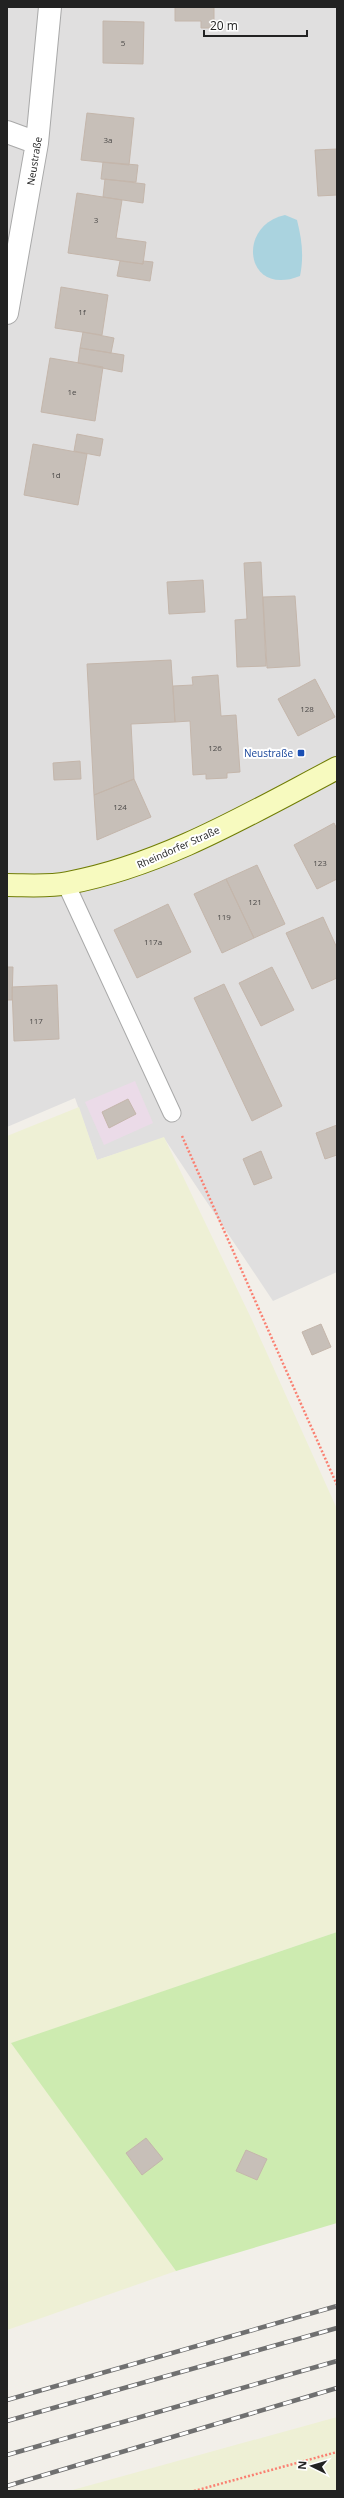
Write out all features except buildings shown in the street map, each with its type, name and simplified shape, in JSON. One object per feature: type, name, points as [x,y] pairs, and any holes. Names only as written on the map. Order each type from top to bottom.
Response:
[{"type":"main road","name":"Rheindorfer Straße","points":[[7,885],[66,884],[122,871],[212,833],[337,768]]},
{"type":"street","name":"Neustraße","points":[[7,313],[37,143],[50,7]]},
{"type":"street","points":[[7,132],[37,143]]},
{"type":"lane","points":[[66,884],[172,1114]]},
{"type":"path","points":[[172,1114],[337,1484]]},
{"type":"path","points":[[194,2491],[337,2452]]},
{"type":"shaded area","points":[[7,7],[337,7],[337,1272],[273,1301],[164,1138],[97,1160],[75,1098],[7,1127]]},
{"type":"shaded area","points":[[135,1081],[153,1123],[104,1145],[85,1102]]},
{"type":"green space","points":[[79,1107],[97,1160],[164,1137],[252,1320],[337,1509],[337,1932],[12,2043],[176,2271],[7,2330],[7,1136]]},
{"type":"green space","points":[[337,1932],[337,2223],[176,2271],[11,2043]]},
{"type":"green space","points":[[337,2417],[337,2491],[69,2491]]},
{"type":"water","points":[[285,215],[297,220],[301,241],[302,262],[300,276],[282,280],[268,277],[258,269],[254,258],[254,244],[259,232],[269,221]]},
{"type":"railway","points":[[7,2400],[337,2306]]},
{"type":"railway","points":[[7,2421],[337,2328]]},
{"type":"railway","points":[[7,2455],[337,2361]]},
{"type":"railway","points":[[7,2486],[337,2388]]},
{"type":"place","name":"Neustraße","points":[[301,753]]}]
